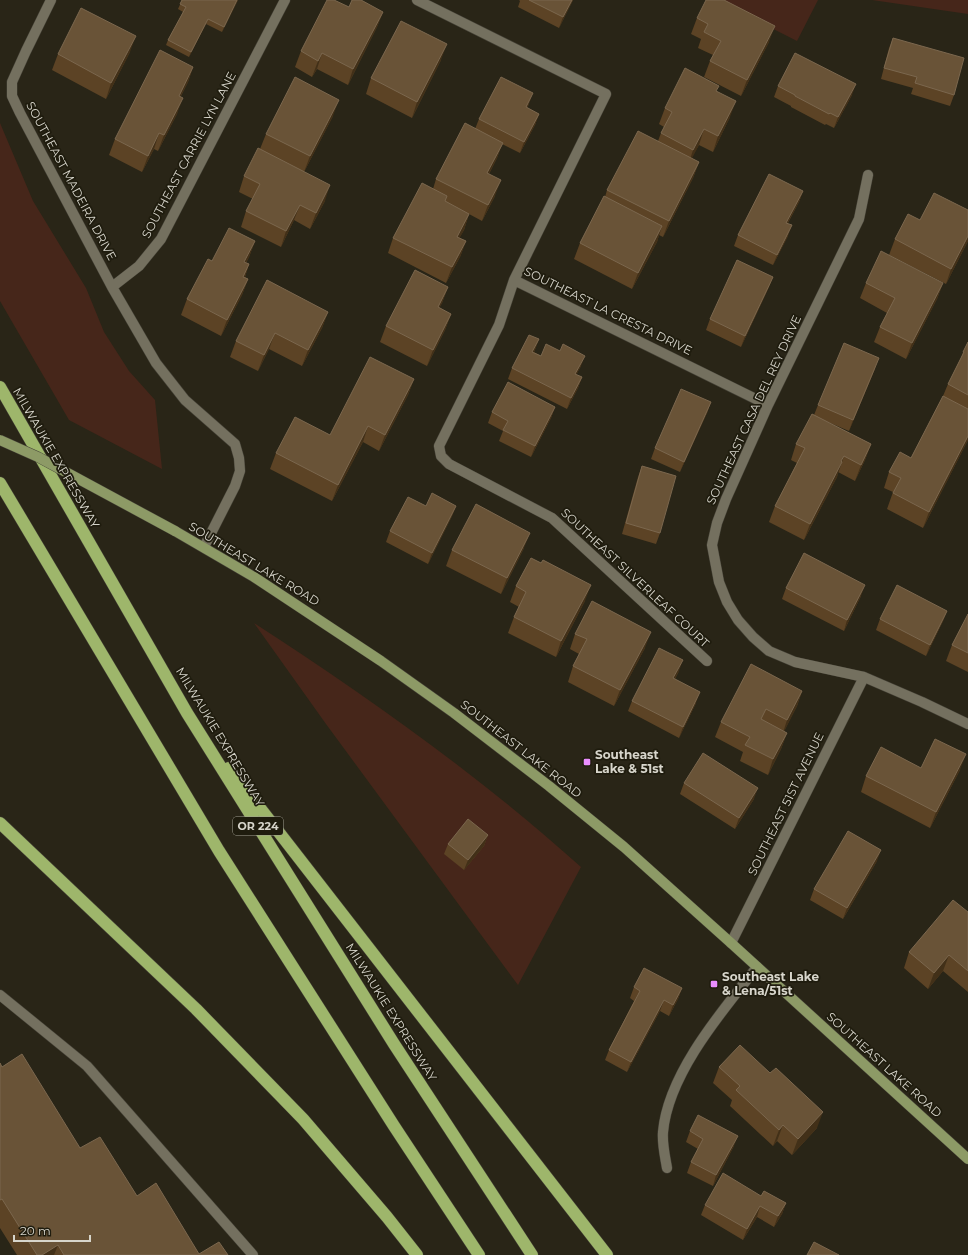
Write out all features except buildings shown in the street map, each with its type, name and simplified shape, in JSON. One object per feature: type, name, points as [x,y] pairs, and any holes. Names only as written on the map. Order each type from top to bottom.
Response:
[{"type":"highway","name":"MILWAUKIE EXPRESSWAY","points":[[0,387],[187,714],[394,1044],[532,1255]]},
{"type":"highway","points":[[0,483],[219,851],[390,1119],[479,1255]]},
{"type":"highway","points":[[187,714],[607,1255]]},
{"type":"highway","points":[[0,823],[190,1003],[303,1119],[387,1217],[417,1255]]},
{"type":"main road","name":"SOUTHEAST LAKE ROAD","points":[[0,440],[38,457],[204,547],[254,577],[381,661],[466,722],[585,815],[731,943],[968,1159]]},
{"type":"street","name":"SOUTHEAST MADEIRA DRIVE","points":[[51,0],[12,82],[12,96],[20,114],[112,287]]},
{"type":"street","name":"SOUTHEAST CARRIE LYN LANE","points":[[112,287],[139,266],[161,239],[285,0]]},
{"type":"street","name":"SOUTHEAST LA CRESTA DRIVE","points":[[417,0],[606,94],[514,280],[768,405]]},
{"type":"street","name":"SOUTHEAST CASA DEL REY DRIVE","points":[[868,175],[860,219],[768,405],[726,499],[717,523],[712,545],[719,582],[726,602],[738,620],[753,637],[769,651],[795,662],[864,677],[968,724]]},
{"type":"street","name":"SOUTHEAST SILVERLEAF COURT","points":[[514,280],[499,325],[439,446],[441,456],[449,464],[552,518],[707,661]]},
{"type":"street","points":[[112,287],[156,363],[185,400],[235,444],[239,458],[240,471],[235,486],[204,547]]},
{"type":"street","name":"SOUTHEAST 51ST AVENUE","points":[[731,943],[864,677]]},
{"type":"street","points":[[667,1168],[662,1133],[665,1115],[674,1091],[704,1036],[725,1006],[757,967]]},
{"type":"street","points":[[0,995],[87,1066],[253,1255]]},
{"type":"shaded area","points":[[716,0],[818,0],[797,41]]},
{"type":"shaded area","points":[[872,0],[968,0],[968,14]]},
{"type":"shaded area","points":[[0,123],[33,201],[86,288],[104,332],[129,371],[155,400],[162,469],[69,420],[0,301]]},
{"type":"shaded area","points":[[254,623],[381,709],[463,769],[543,833],[581,867],[518,985],[326,724]]},
{"type":"place","name":"Southeast Lake & 51st","points":[[587,762]]},
{"type":"place","name":"Southeast Lake & Lena/51st","points":[[714,984]]}]
